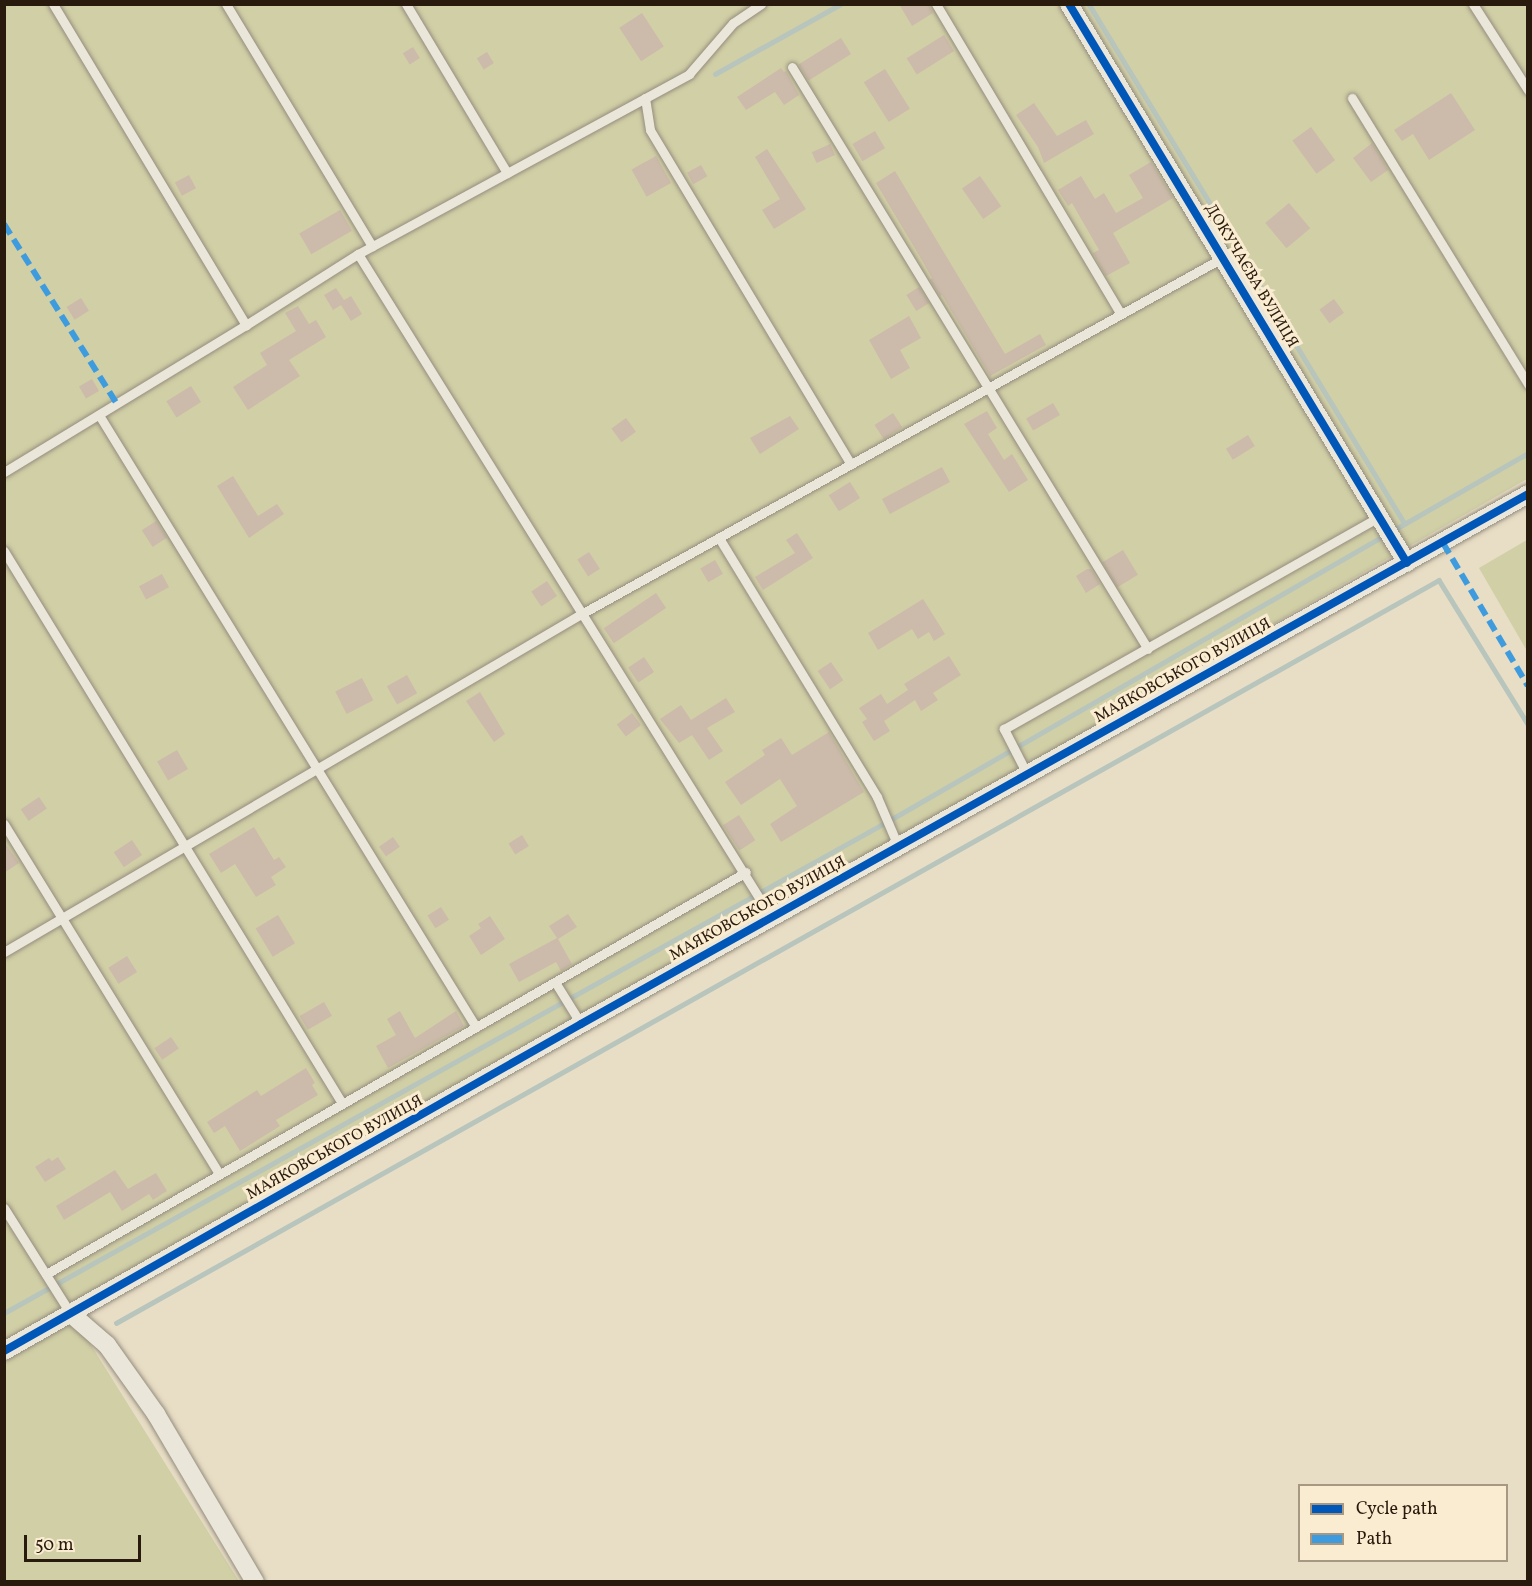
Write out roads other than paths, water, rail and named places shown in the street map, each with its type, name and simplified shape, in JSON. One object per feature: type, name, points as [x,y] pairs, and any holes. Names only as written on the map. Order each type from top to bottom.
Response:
[{"type":"street","name":"ДОКУЧАЄВА ВУЛИЦЯ","points":[[1069,4],[1407,563]]},
{"type":"street","name":"МАЯКОВСЬКОГО ВУЛИЦЯ","points":[[4,1351],[898,846],[1024,767],[1407,563],[1527,494]]},
{"type":"street","points":[[70,1313],[107,1345],[156,1414],[255,1581]]},
{"type":"lane","points":[[53,4],[246,326]]},
{"type":"lane","points":[[226,4],[372,246]]},
{"type":"lane","points":[[406,4],[507,173]]},
{"type":"lane","points":[[4,472],[246,326],[358,254],[689,74],[733,22],[761,4]]},
{"type":"lane","points":[[936,4],[1120,314]]},
{"type":"lane","points":[[1473,4],[1527,90]]},
{"type":"lane","points":[[792,66],[1148,649]]},
{"type":"lane","points":[[645,98],[650,130],[852,464]]},
{"type":"lane","points":[[1352,98],[1527,384]]},
{"type":"lane","points":[[358,254],[746,872],[771,917]]},
{"type":"lane","points":[[4,952],[584,613],[1224,257]]},
{"type":"lane","points":[[99,415],[476,1027]]},
{"type":"lane","points":[[1024,767],[1004,729],[1382,519]]},
{"type":"lane","points":[[719,538],[877,797],[898,846]]},
{"type":"lane","points":[[4,551],[342,1103]]},
{"type":"lane","points":[[4,824],[219,1174]]},
{"type":"lane","points":[[46,1274],[746,872]]},
{"type":"lane","points":[[555,982],[581,1024]]},
{"type":"lane","points":[[4,1208],[70,1313]]},
{"type":"waterway","points":[[715,74],[841,4]]},
{"type":"waterway","points":[[1089,4],[1405,524]]},
{"type":"waterway","points":[[1392,531],[1528,453]]},
{"type":"waterway","points":[[4,1313],[883,824],[1385,535]]},
{"type":"waterway","points":[[116,1323],[1439,580],[1528,724]]}]
